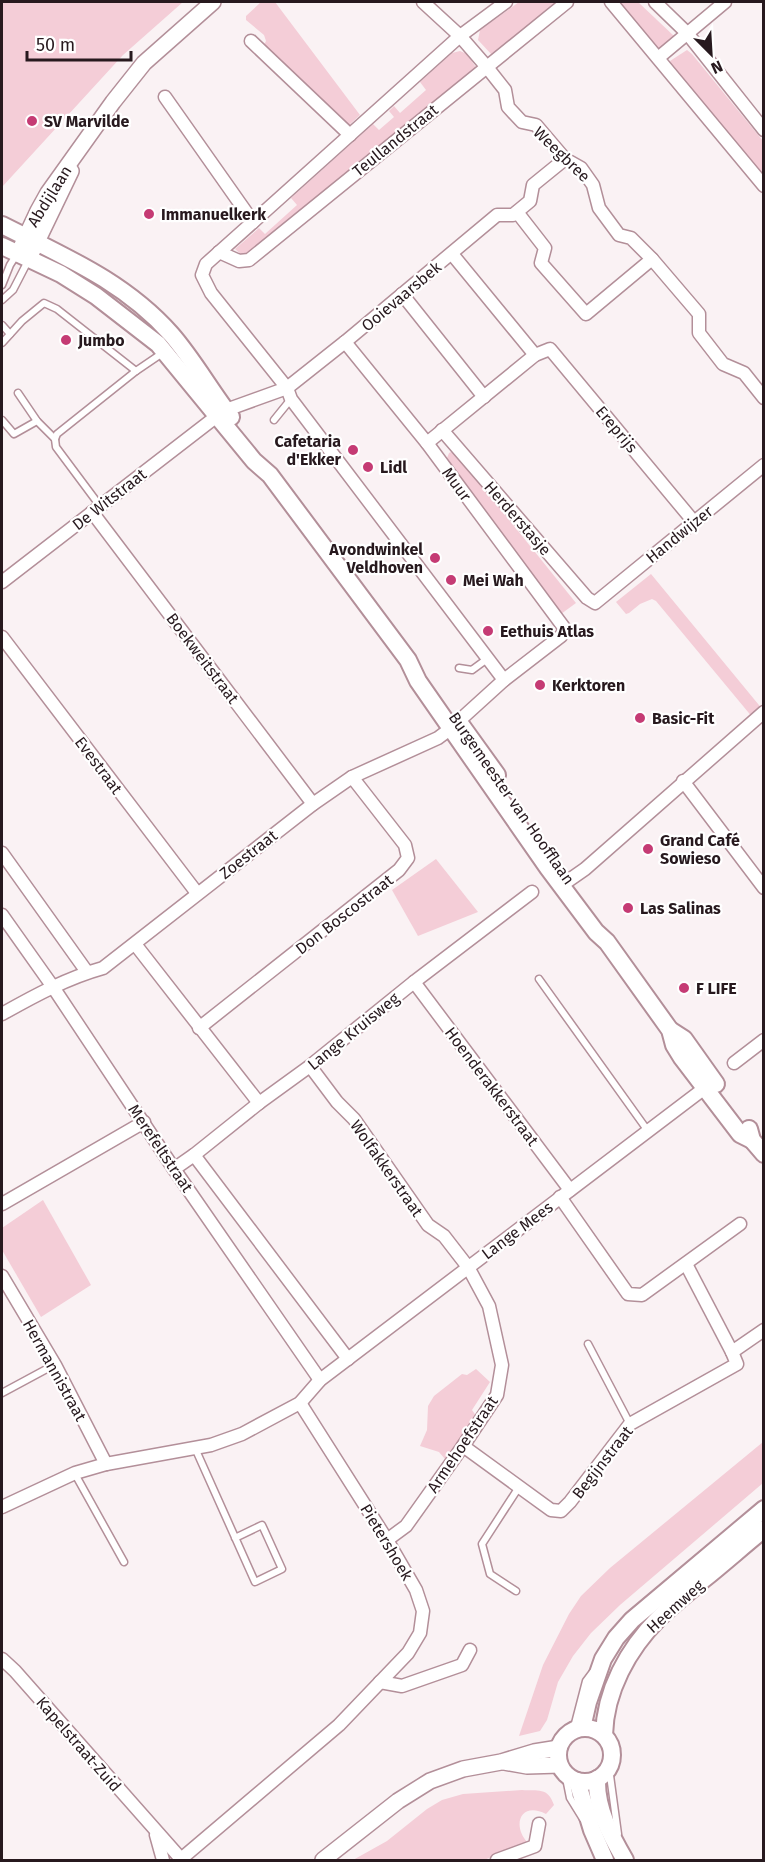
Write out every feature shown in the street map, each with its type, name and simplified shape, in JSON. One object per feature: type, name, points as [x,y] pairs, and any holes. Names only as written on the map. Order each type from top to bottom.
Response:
[{"type":"main road","name":"Burgemeester van Hoofflaan","points":[[2,225],[109,280],[136,301],[171,334],[254,461],[270,475],[408,660],[418,681],[455,726],[566,883],[596,933],[608,942],[670,1030],[674,1046],[710,1084],[740,1134],[752,1140],[764,1154]]},
{"type":"main road","name":"Burgemeester van Hoofflaan","points":[[2,246],[61,274],[125,317],[158,344],[221,413]]},
{"type":"main road","name":"Heemweg","points":[[577,1730],[603,1659],[616,1638],[632,1620],[764,1509]]},
{"type":"main road","name":"Heemweg","points":[[604,1735],[605,1713],[618,1677],[643,1636],[660,1616],[764,1529]]},
{"type":"main road","points":[[605,1860],[558,1756],[563,1740],[577,1730],[590,1728],[604,1735],[609,1743],[612,1761],[597,1787],[602,1812],[623,1856]]},
{"type":"main road","points":[[567,1773],[590,1782],[603,1774]]},
{"type":"street","name":"Abdijlaan","points":[[23,256],[84,141],[144,63],[213,2]]},
{"type":"street","name":"Weegbree","points":[[423,2],[460,36],[486,66],[505,90],[508,107],[522,122],[536,125],[566,159],[581,168],[593,186],[598,208],[619,235],[631,238],[652,258],[699,314],[699,333],[723,364],[744,373],[764,398]]},
{"type":"street","name":"Teullandstraat","points":[[289,393],[211,293],[201,274],[206,264],[460,36],[506,2]]},
{"type":"street","name":"Teullandstraat","points":[[219,252],[239,261],[249,260],[567,2]]},
{"type":"street","points":[[611,2],[764,186]]},
{"type":"street","points":[[655,2],[687,33],[763,126]]},
{"type":"street","points":[[658,58],[725,2]]},
{"type":"street","points":[[251,41],[350,135]]},
{"type":"street","points":[[165,97],[253,222]]},
{"type":"street","points":[[566,159],[533,185],[530,201],[517,212],[545,248],[541,263],[586,314],[652,258]]},
{"type":"street","name":"Ooievaarsbek","points":[[221,413],[289,393],[345,342],[497,215],[513,215],[517,212]]},
{"type":"street","points":[[427,443],[535,355],[452,254]]},
{"type":"street","points":[[402,294],[484,397]]},
{"type":"street","name":"Muur","points":[[345,342],[427,443],[565,629],[561,636],[504,681]]},
{"type":"street","name":"Ereprijs","points":[[535,355],[550,349],[694,522]]},
{"type":"street","points":[[289,393],[504,681],[455,726]]},
{"type":"street","name":"De Witstraat","points":[[2,582],[221,413]]},
{"type":"street","name":"Herderstasje","points":[[442,430],[587,598],[596,603]]},
{"type":"street","name":"Handwijzer","points":[[596,603],[764,465]]},
{"type":"street","name":"Boekweitstraat","points":[[96,509],[313,804]]},
{"type":"street","name":"Evestraat","points":[[2,637],[197,894]]},
{"type":"street","points":[[566,883],[585,869],[764,712]]},
{"type":"street","name":"Zoestraat","points":[[2,1014],[52,987],[87,972],[103,968],[313,804],[352,777],[438,738],[455,726]]},
{"type":"street","name":"Don Boscostraat","points":[[199,1028],[399,870],[408,858],[405,845],[352,777]]},
{"type":"street","points":[[683,781],[764,888]]},
{"type":"street","points":[[2,853],[87,972]]},
{"type":"street","name":"Lange Kruisweg","points":[[174,1168],[310,1066],[414,982],[532,892]]},
{"type":"street","name":"Merefeltstraat","points":[[2,915],[320,1380]]},
{"type":"street","points":[[135,944],[259,1103]]},
{"type":"street","name":"Hoenderakkerstraat","points":[[414,982],[565,1194]]},
{"type":"street","points":[[734,1063],[764,1040]]},
{"type":"street","name":"Wolfakkerstraat","points":[[310,1066],[337,1102],[354,1119],[428,1225],[444,1236],[468,1267]]},
{"type":"street","name":"Lange Mees","points":[[300,1403],[320,1380],[710,1084]]},
{"type":"street","points":[[2,1204],[144,1122]]},
{"type":"street","name":"Merefeltstraat","points":[[194,1155],[348,1359]]},
{"type":"street","points":[[565,1194],[627,1294],[642,1295],[740,1224]]},
{"type":"street","points":[[686,1264],[732,1352]]},
{"type":"street","name":"Armehoefstraat","points":[[387,1540],[406,1526],[497,1395],[501,1365],[489,1306],[468,1267]]},
{"type":"street","name":"Hermannistraat","points":[[2,1276],[55,1365],[106,1464]]},
{"type":"street","name":"Begijnstraat","points":[[463,1446],[551,1510],[561,1511],[630,1424],[737,1364],[732,1352],[764,1330]]},
{"type":"street","points":[[2,1507],[75,1473],[106,1464],[211,1445],[242,1434],[300,1403]]},
{"type":"street","name":"Pietershoek","points":[[181,1860],[339,1725],[408,1653],[420,1633],[423,1611],[416,1590],[300,1403]]},
{"type":"street","points":[[381,1682],[402,1686],[462,1665],[470,1650]]},
{"type":"street","name":"Kapelstraat-Zuid","points":[[2,1659],[181,1860]]},
{"type":"street","points":[[322,1860],[398,1801],[439,1776],[501,1762],[519,1755],[559,1748]]},
{"type":"street","points":[[501,1762],[567,1773]]},
{"type":"street","points":[[497,1860],[535,1846],[539,1824]]},
{"type":"street","name":"Kapelstraat-Zuid","points":[[155,1830],[163,1860]]},
{"type":"lane","points":[[2,285],[10,266],[23,256]]},
{"type":"lane","points":[[2,300],[13,290],[23,256]]},
{"type":"lane","points":[[2,343],[22,321],[44,303],[57,309],[136,371]]},
{"type":"lane","points":[[2,325],[10,334]]},
{"type":"lane","points":[[54,439],[57,434],[136,371],[164,352]]},
{"type":"lane","points":[[18,393],[37,421],[54,439],[56,447],[96,509]]},
{"type":"lane","points":[[274,420],[289,393]]},
{"type":"lane","points":[[2,420],[14,434],[37,421]]},
{"type":"lane","points":[[459,668],[472,670],[487,659]]},
{"type":"lane","points":[[539,979],[648,1131]]},
{"type":"lane","points":[[588,1344],[630,1424]]},
{"type":"lane","points":[[2,1393],[55,1365]]},
{"type":"lane","points":[[194,1448],[255,1582],[282,1569],[262,1525],[235,1538]]},
{"type":"lane","points":[[75,1473],[124,1562]]},
{"type":"lane","points":[[516,1591],[490,1574],[482,1544],[519,1487]]},
{"type":"shaded area","name":"SV Marvilde","points":[[2,2],[183,2],[123,55],[2,187]]},
{"type":"shaded area","points":[[261,2],[275,2],[360,115],[348,126],[263,47],[266,41],[264,35],[246,20],[246,16]]},
{"type":"shaded area","points":[[519,2],[562,2],[492,55],[478,40],[480,30]]},
{"type":"shaded area","points":[[618,2],[638,2],[675,37],[658,49]]},
{"type":"shaded area","points":[[687,50],[763,141],[763,176],[672,66],[670,61]]},
{"type":"shaded area","points":[[460,51],[467,54],[479,72],[245,258],[235,249],[259,228],[265,234],[297,205],[291,198],[373,124],[379,130],[394,117],[389,111],[394,106],[400,113],[426,90],[420,82],[452,53]]},
{"type":"shaded area","points":[[451,452],[457,455],[576,603],[561,614],[447,458]]},
{"type":"shaded area","points":[[651,574],[763,710],[753,718],[656,601],[652,599],[640,604],[626,614],[616,602]]},
{"type":"shaded area","points":[[436,859],[478,912],[418,936],[392,890]]},
{"type":"shaded area","points":[[43,1200],[91,1285],[41,1317],[2,1250],[2,1228]]},
{"type":"shaded area","points":[[476,1369],[490,1382],[472,1410],[479,1420],[445,1459],[439,1452],[420,1446],[427,1430],[428,1406],[434,1396],[462,1374],[467,1375]]},
{"type":"shaded area","points":[[763,1442],[763,1483],[620,1605],[591,1633],[573,1656],[558,1682],[547,1720],[540,1731],[519,1736],[543,1665],[569,1614],[581,1596],[610,1568]]},
{"type":"shaded area","points":[[538,1790],[545,1793],[552,1799],[554,1805],[546,1814],[530,1811],[521,1817],[520,1829],[528,1843],[484,1860],[353,1860],[387,1841],[442,1800],[463,1794]]},
{"type":"place","name":"SV Marvilde","points":[[32,121]]},
{"type":"place","name":"Immanuelkerk","points":[[149,214]]},
{"type":"place","name":"Jumbo","points":[[66,340]]},
{"type":"place","name":"Cafetaria d'Ekker","points":[[353,450]]},
{"type":"place","name":"Lidl","points":[[368,467]]},
{"type":"place","name":"Avondwinkel Veldhoven","points":[[435,558]]},
{"type":"place","name":"Mei Wah","points":[[451,580]]},
{"type":"place","name":"Eethuis Atlas","points":[[488,631]]},
{"type":"place","name":"Kerktoren","points":[[540,685]]},
{"type":"place","name":"Basic-Fit","points":[[640,718]]},
{"type":"place","name":"Grand Café Sowieso","points":[[648,849]]},
{"type":"place","name":"Las Salinas","points":[[628,908]]},
{"type":"place","name":"F LIFE","points":[[684,988]]}]
